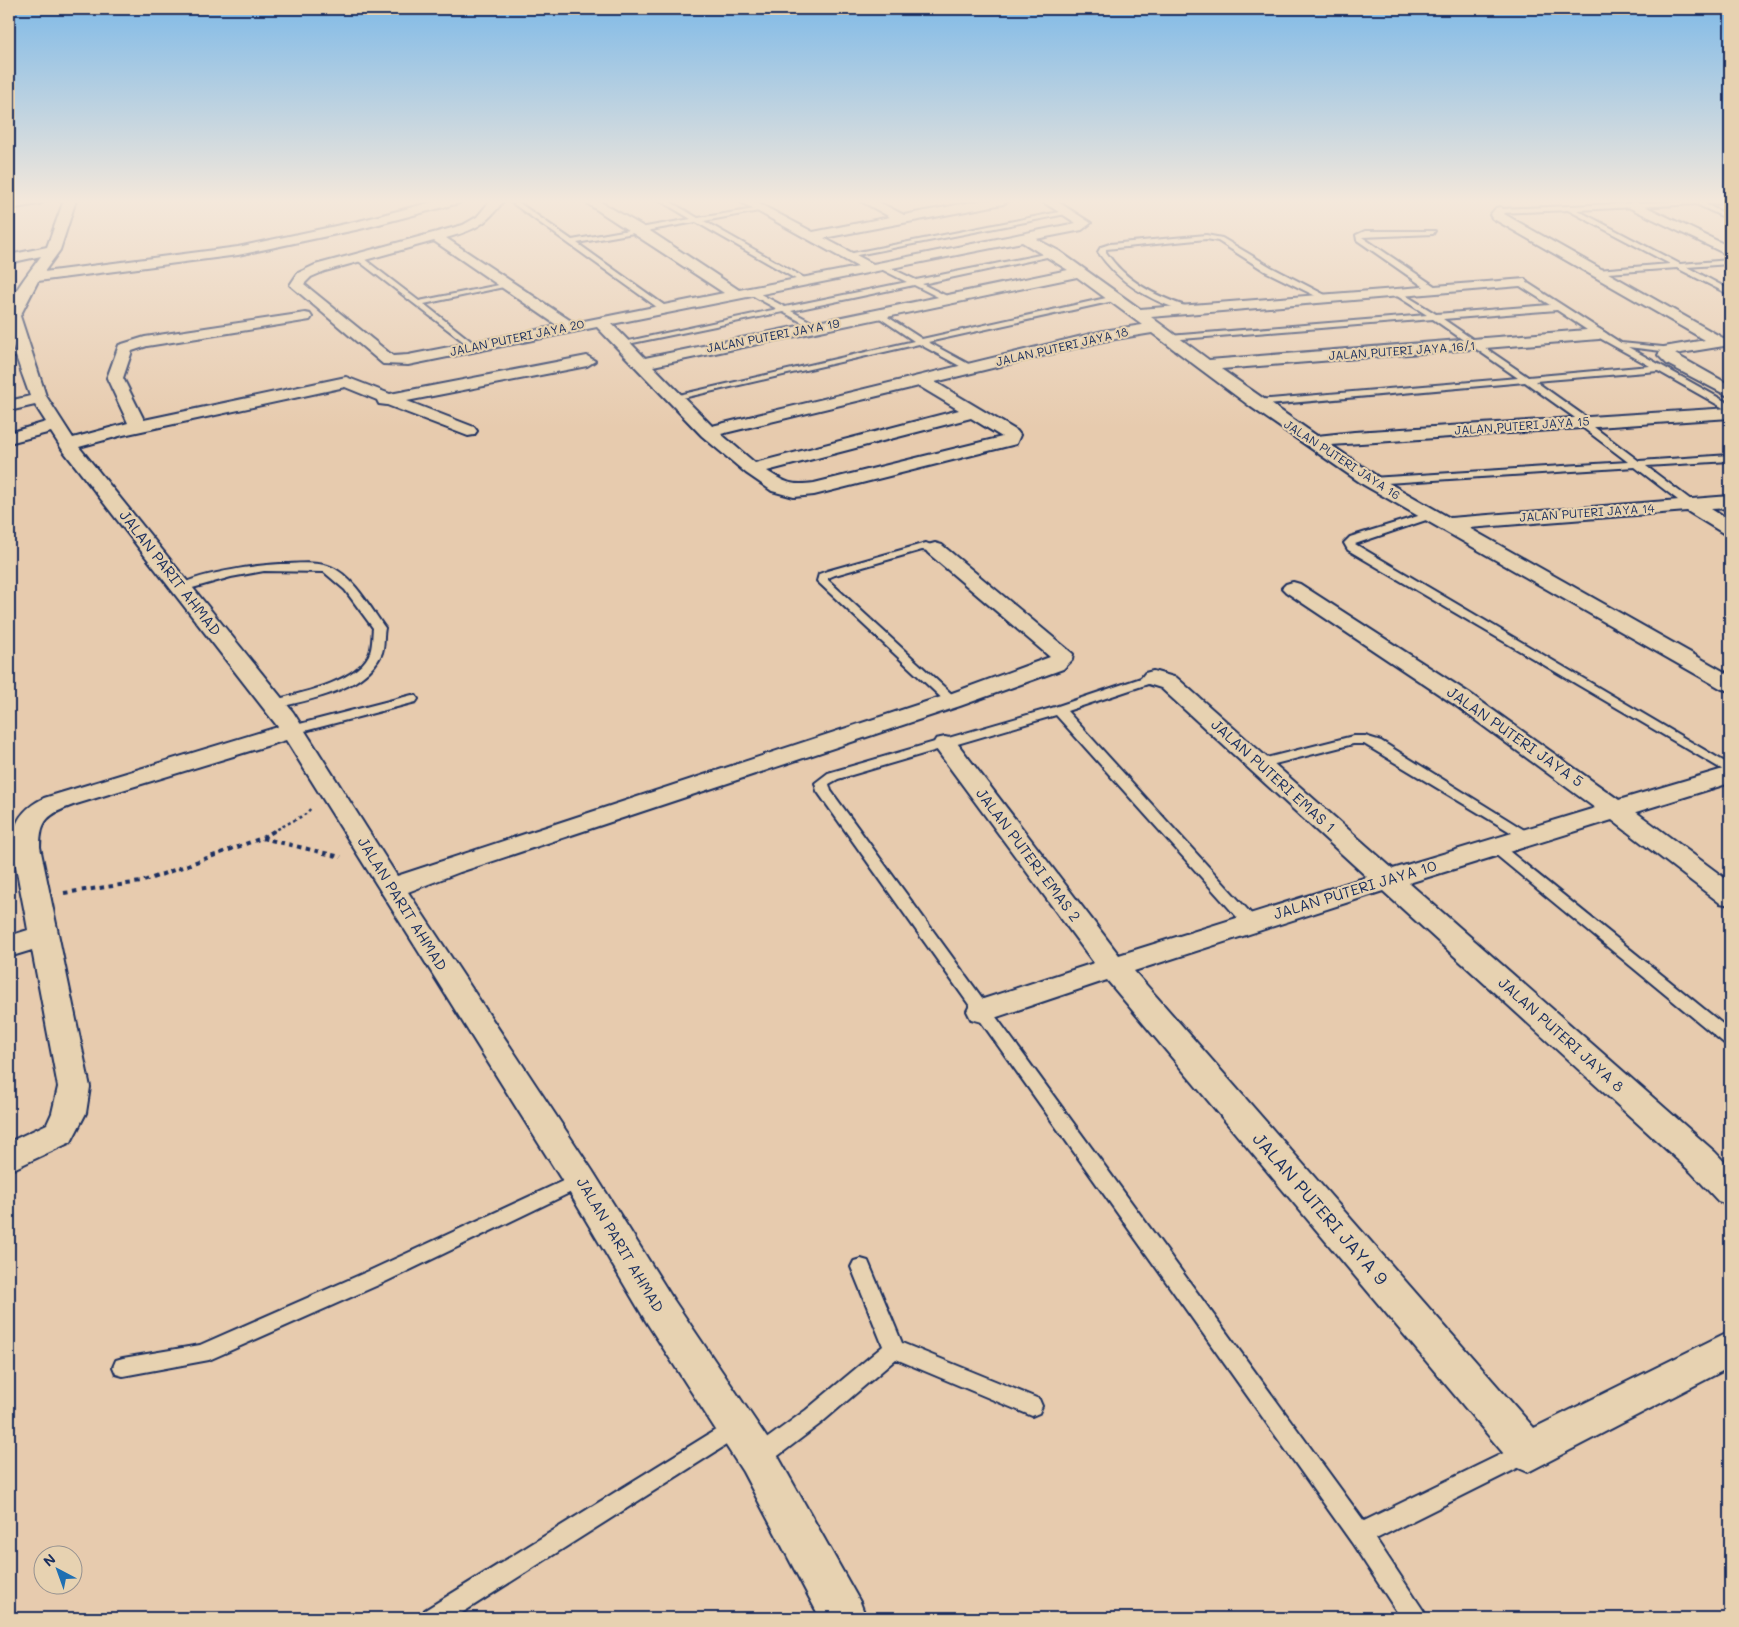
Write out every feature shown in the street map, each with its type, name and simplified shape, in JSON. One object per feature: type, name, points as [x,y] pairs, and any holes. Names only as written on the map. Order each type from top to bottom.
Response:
[{"type":"street","name":"JALAN PARIT AHMAD","points":[[35,276],[24,283],[14,335],[40,399],[188,586],[305,727],[329,786],[395,877],[660,1312],[737,1426],[767,1450],[844,1618]]},
{"type":"street","name":"JALAN PUTERI JAYA 20","points":[[302,276],[298,279],[297,285],[390,361],[408,360],[824,276]]},
{"type":"street","points":[[495,276],[569,326]]},
{"type":"street","points":[[708,276],[735,294]]},
{"type":"street","name":"JALAN PUTERI JAYA 19","points":[[643,362],[816,328],[1061,276]]},
{"type":"street","name":"JALAN PUTERI JAYA 16","points":[[1085,276],[1205,366],[1371,481],[1730,684]]},
{"type":"street","points":[[1604,276],[1725,342]]},
{"type":"street","points":[[1135,314],[1520,282]]},
{"type":"street","points":[[139,427],[115,378],[125,348],[146,342],[305,317]]},
{"type":"street","points":[[600,321],[643,362],[674,398],[708,432],[752,469],[779,487],[794,491],[814,490],[1010,440],[1011,435],[921,380]]},
{"type":"street","name":"JALAN PUTERI JAYA 18","points":[[708,432],[1103,336],[1161,333]]},
{"type":"street","name":"JALAN PUTERI JAYA 16/1","points":[[1205,366],[1599,334]]},
{"type":"street","points":[[1725,342],[1670,350],[1666,355],[1673,361],[1730,392]]},
{"type":"street","points":[[385,400],[587,360]]},
{"type":"street","points":[[9,438],[70,436],[139,427],[346,382],[385,400],[468,431]]},
{"type":"street","points":[[9,406],[40,399]]},
{"type":"street","points":[[752,469],[974,412]]},
{"type":"street","name":"JALAN PUTERI JAYA 15","points":[[1314,442],[1354,437],[1730,413]]},
{"type":"street","name":"JALAN PUTERI JAYA 14","points":[[1437,519],[1730,502]]},
{"type":"street","points":[[1691,505],[1730,529]]},
{"type":"street","points":[[395,877],[450,866],[952,701],[1055,664],[1061,660],[1062,654],[935,549]]},
{"type":"street","name":"JALAN PUTERI JAYA 5","points":[[1292,588],[1363,632],[1493,720],[1730,895]]},
{"type":"street","name":"JALAN PUTERI EMAS 1","points":[[1153,678],[1169,683],[1390,880]]},
{"type":"street","points":[[9,1157],[60,1133],[69,1113],[74,1087],[34,892],[25,832],[28,820],[39,811],[87,792],[305,727]]},
{"type":"street","name":"JALAN PUTERI EMAS 2","points":[[945,744],[1112,966]]},
{"type":"street","name":"JALAN PUTERI JAYA 10","points":[[982,1011],[1112,966],[1250,922],[1730,775]]},
{"type":"street","name":"JALAN PUTERI JAYA 8","points":[[1390,880],[1696,1156],[1730,1191]]},
{"type":"street","points":[[9,947],[43,935]]},
{"type":"street","name":"JALAN PUTERI JAYA 9","points":[[1112,966],[1528,1452]]},
{"type":"street","points":[[1528,1452],[1730,1348]]},
{"type":"lane","points":[[383,276],[473,347]]},
{"type":"lane","points":[[619,276],[664,308]]},
{"type":"lane","points":[[797,276],[804,280]]},
{"type":"lane","points":[[897,276],[948,300]]},
{"type":"lane","points":[[623,343],[947,276]]},
{"type":"lane","points":[[1123,276],[1134,286],[1160,300],[1185,309]]},
{"type":"lane","points":[[1282,276],[1327,298]]},
{"type":"lane","points":[[1414,276],[1433,289]]},
{"type":"lane","points":[[1697,276],[1730,293]]},
{"type":"lane","points":[[1520,282],[1599,334],[1730,408]]},
{"type":"lane","points":[[419,303],[509,285]]},
{"type":"lane","points":[[751,290],[816,328]]},
{"type":"lane","points":[[1397,292],[1477,345],[1584,422],[1632,463],[1691,505]]},
{"type":"lane","points":[[674,398],[1115,298]]},
{"type":"lane","points":[[1161,333],[1560,307]]},
{"type":"lane","points":[[880,314],[921,342],[971,369]]},
{"type":"lane","points":[[1617,343],[1670,350]]},
{"type":"lane","points":[[1257,403],[1659,368]]},
{"type":"lane","points":[[1371,481],[1730,458]]},
{"type":"lane","points":[[1437,519],[1354,539],[1349,542],[1352,548],[1730,770]]},
{"type":"lane","points":[[935,549],[926,546],[918,548],[831,573],[823,576],[822,580],[952,701]]},
{"type":"lane","points":[[188,586],[228,574],[269,567],[329,570],[351,590],[379,628],[374,655],[361,671],[334,686],[285,702]]},
{"type":"lane","points":[[1153,678],[1060,710],[833,776],[822,783],[824,791],[1360,1535],[1415,1618]]},
{"type":"lane","points":[[305,727],[412,699]]},
{"type":"lane","points":[[1060,710],[1250,922]]},
{"type":"lane","points":[[1259,764],[1353,740],[1366,740],[1376,744],[1527,836]]},
{"type":"lane","points":[[1494,846],[1730,1039]]},
{"type":"lane","points":[[123,1367],[202,1354],[378,1276],[580,1180]]},
{"type":"lane","points":[[861,1267],[894,1349],[1032,1406]]},
{"type":"lane","points":[[767,1450],[813,1417],[894,1349]]},
{"type":"lane","points":[[433,1618],[737,1426]]},
{"type":"lane","points":[[1360,1535],[1528,1452]]},
{"type":"path","points":[[34,892],[71,893],[141,882],[262,838],[306,814],[329,786]]},
{"type":"path","points":[[262,838],[395,877]]}]
